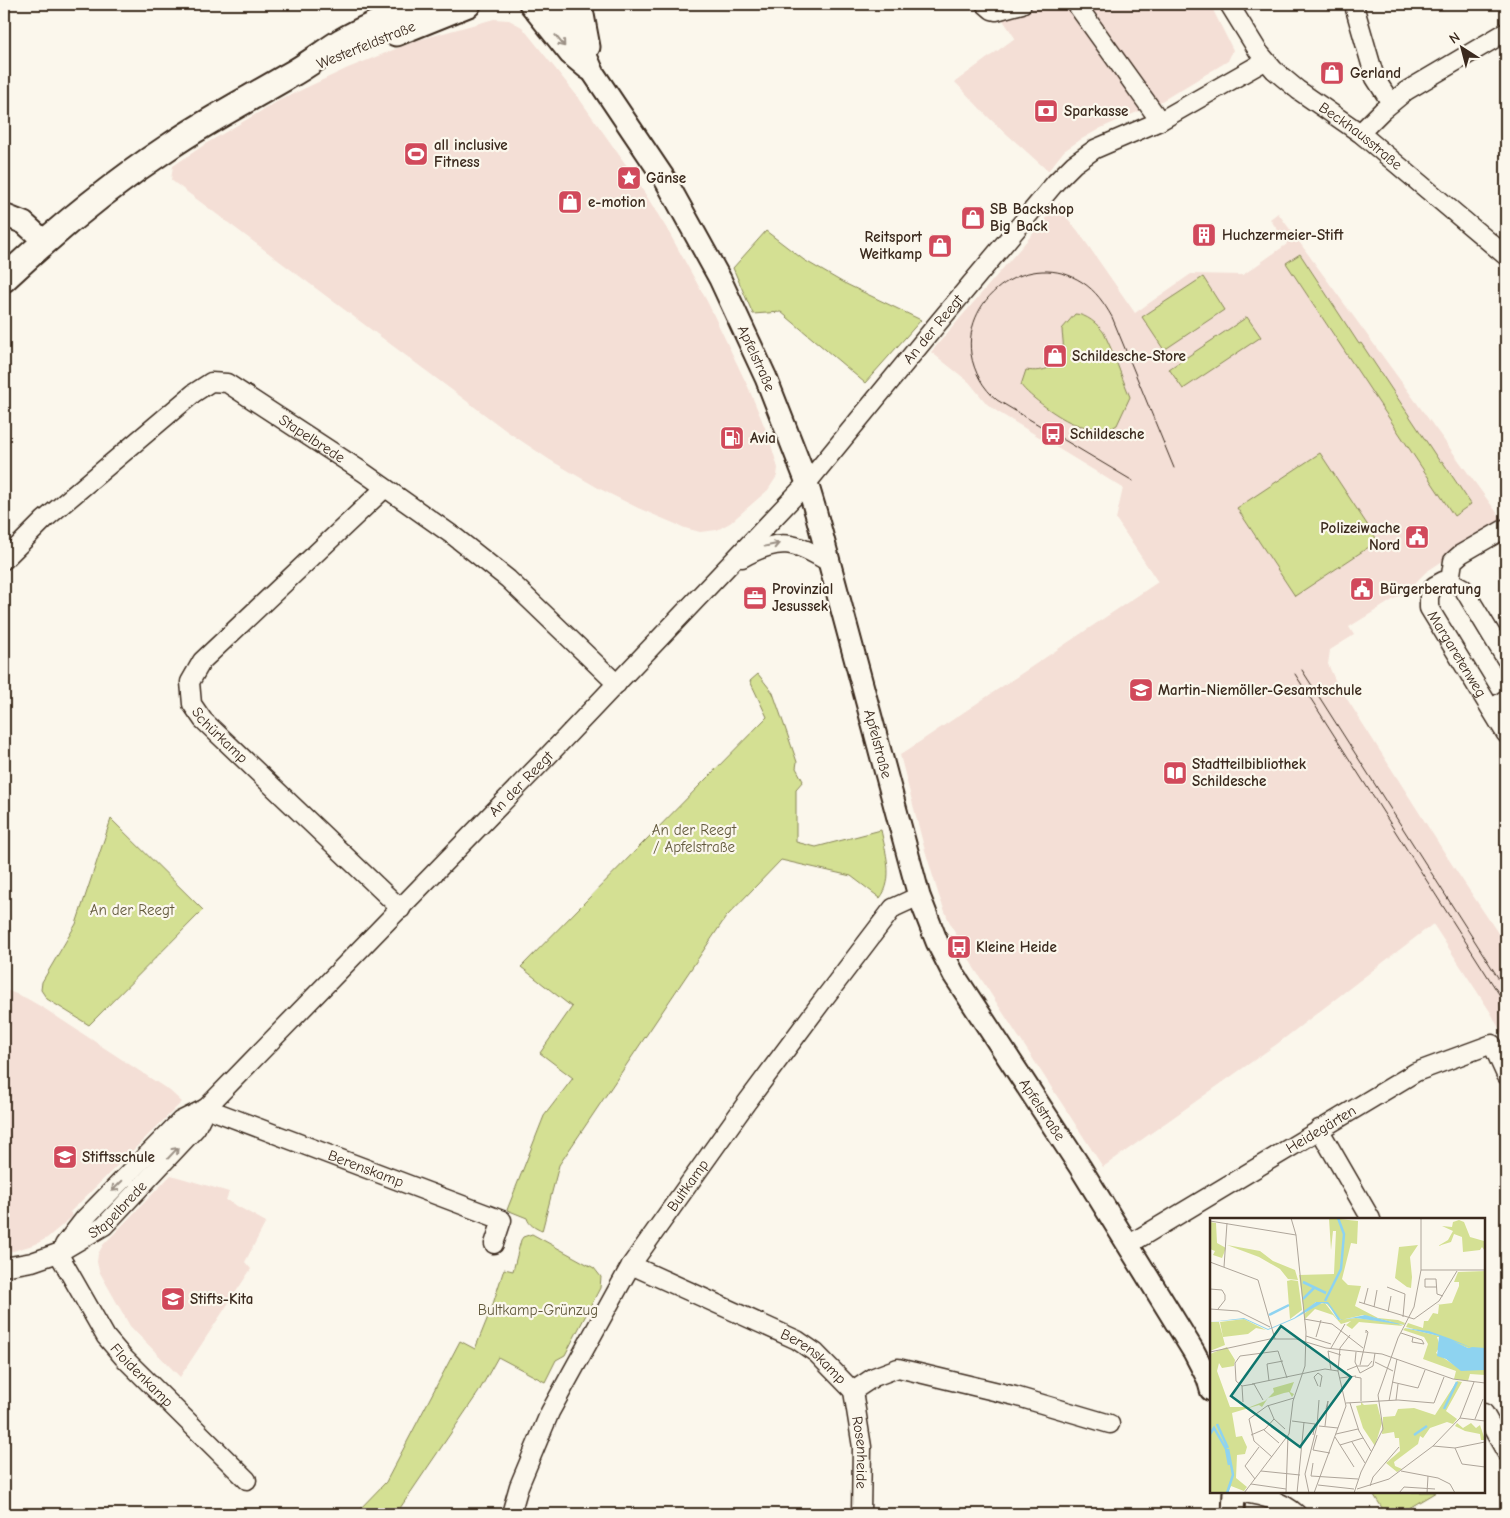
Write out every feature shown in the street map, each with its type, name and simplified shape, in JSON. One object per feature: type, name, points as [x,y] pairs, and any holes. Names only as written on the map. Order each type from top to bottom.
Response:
[{"type":"main road","name":"Westerfeldstraße","points":[[4,279],[44,241],[118,182],[171,145],[291,75],[344,40],[375,24],[422,4]]},
{"type":"main road","name":"Westerfeldstraße","points":[[291,75],[338,58],[468,4]]},
{"type":"street","name":"Apfelstraße","points":[[530,4],[570,54],[594,74]]},
{"type":"street","name":"Apfelstraße","points":[[553,4],[575,31],[594,74],[666,181],[698,237],[742,322],[766,378],[807,482],[919,896],[936,942],[954,975],[1128,1245],[1194,1352],[1208,1378],[1210,1386]]},
{"type":"street","points":[[581,4],[594,74]]},
{"type":"street","points":[[985,4],[996,11],[1022,4]]},
{"type":"street","points":[[1076,4],[1160,121]]},
{"type":"street","name":"Beckhausstraße","points":[[1230,4],[1266,61],[1298,90],[1360,133],[1506,256]]},
{"type":"street","points":[[1355,9],[1374,78],[1391,103]]},
{"type":"street","points":[[1360,133],[1391,103],[1415,85],[1506,32]]},
{"type":"street","name":"An der Reegt","points":[[206,1108],[401,909],[807,482],[938,322],[1074,164],[1096,149],[1160,121],[1266,61]]},
{"type":"street","points":[[4,215],[24,223],[44,241]]},
{"type":"street","name":"Stapelbrede","points":[[4,560],[44,520],[194,393],[211,382],[227,383],[364,472],[455,537],[508,579],[617,684]]},
{"type":"street","name":"Schürkamp","points":[[385,488],[202,661],[190,682],[192,704],[203,720],[401,909]]},
{"type":"street","points":[[1506,528],[1461,554],[1453,561],[1450,581],[1463,588],[1506,660]]},
{"type":"street","name":"An der Reegt","points":[[728,566],[766,546],[779,543],[798,546],[830,563]]},
{"type":"street","name":"Margaretenweg","points":[[1450,581],[1443,581],[1434,586],[1429,596],[1429,608],[1506,734]]},
{"type":"street","name":"Margaretenweg","points":[[1491,708],[1506,699]]},
{"type":"street","name":"Bultkamp","points":[[511,1514],[519,1486],[550,1412],[631,1264],[782,1055],[893,908],[919,896]]},
{"type":"street","name":"Heidegärten","points":[[1128,1245],[1416,1072],[1492,1044],[1506,1075]]},
{"type":"street","name":"Stapelbrede","points":[[4,1267],[32,1262],[58,1253],[104,1226],[196,1128],[206,1108]]},
{"type":"street","name":"Berenskamp","points":[[206,1108],[502,1220],[494,1244]]},
{"type":"street","points":[[1319,1130],[1370,1218]]},
{"type":"street","name":"Floidenkamp","points":[[58,1253],[106,1338],[123,1358],[247,1480]]},
{"type":"street","name":"Berenskamp","points":[[631,1264],[797,1340],[816,1353],[853,1391],[874,1377],[898,1368],[1015,1396],[1110,1424]]},
{"type":"street","name":"Rosenheide","points":[[853,1391],[862,1447],[861,1514]]},
{"type":"street","points":[[1485,1415],[1506,1452]]},
{"type":"street","points":[[1233,1514],[1234,1493]]},
{"type":"street","points":[[1243,1493],[1286,1505],[1297,1514]]},
{"type":"shaded area","points":[[1046,4],[1210,4],[1233,50],[1228,61],[1160,102],[1101,128],[1080,140],[1064,151],[1048,171],[989,118],[955,82],[1015,38],[1001,17]]},
{"type":"shaded area","points":[[494,19],[509,20],[522,27],[578,97],[634,176],[667,229],[708,303],[749,389],[768,435],[778,468],[777,476],[768,490],[730,523],[717,530],[700,532],[685,528],[600,489],[550,460],[508,432],[171,180],[173,166],[207,143],[280,100],[348,68],[418,40]]},
{"type":"shaded area","name":"Martin-Niemöller-Gesamtschule","points":[[1060,202],[1062,212],[1078,231],[1135,313],[1191,274],[1243,275],[1287,244],[1270,219],[1278,213],[1503,521],[1426,572],[1399,596],[1349,627],[1354,635],[1330,650],[1328,664],[1335,680],[1453,866],[1506,945],[1506,1049],[1503,1036],[1491,1013],[1433,924],[1277,1044],[1103,1167],[974,968],[948,919],[924,847],[900,755],[1158,582],[1116,519],[1123,488],[998,412],[987,404],[969,382],[931,352]]},
{"type":"shaded area","name":"Stiftsschule","points":[[4,989],[26,998],[45,1009],[170,1091],[182,1102],[70,1212],[73,1216],[47,1238],[36,1244],[13,1251],[4,1251]]},
{"type":"shaded area","name":"Stifts-Kita","points":[[171,1175],[229,1192],[226,1200],[266,1222],[245,1262],[251,1269],[180,1377],[130,1326],[99,1271],[97,1262],[98,1254],[103,1245]]},
{"type":"green space","points":[[766,231],[804,260],[842,282],[921,320],[865,383],[781,312],[753,314],[733,268]]},
{"type":"green space","points":[[1300,254],[1359,344],[1361,343],[1440,462],[1442,461],[1471,504],[1454,516],[1286,263]]},
{"type":"green space","points":[[1203,277],[1224,310],[1164,350],[1142,317]]},
{"type":"green space","points":[[1075,314],[1091,320],[1104,333],[1130,397],[1117,425],[1110,429],[1092,428],[1069,422],[1038,401],[1021,385],[1026,370],[1039,371],[1050,367],[1059,360],[1063,349],[1062,329]]},
{"type":"green space","points":[[1247,317],[1261,337],[1183,389],[1169,369]]},
{"type":"green space","points":[[1320,453],[1378,541],[1295,596],[1237,508]]},
{"type":"green space","name":"An der Reegt / Apfelstraße","points":[[758,674],[773,693],[797,762],[796,768],[803,781],[796,789],[796,842],[816,847],[881,830],[888,865],[885,891],[880,898],[851,876],[781,860],[726,917],[559,1165],[542,1231],[529,1223],[527,1218],[507,1210],[544,1116],[573,1078],[540,1053],[572,1007],[521,967],[767,717],[750,681]]},
{"type":"green space","name":"An der Reegt","points":[[111,819],[203,910],[89,1025],[47,999],[41,990],[42,982],[76,924]]},
{"type":"green space","name":"Bultkamp-Grünzug","points":[[532,1234],[594,1268],[601,1277],[600,1288],[565,1355],[556,1360],[545,1382],[498,1357],[478,1393],[396,1514],[355,1514],[386,1482],[460,1341],[475,1349],[492,1307],[504,1269],[513,1271],[521,1240],[523,1237]]},
{"type":"green space","points":[[1373,1493],[1434,1493],[1399,1514],[1386,1514]]},
{"type":"tram line","points":[[1133,481],[997,400],[983,385],[972,361],[971,333],[978,313],[989,297],[1004,284],[1022,275],[1042,271],[1062,273],[1082,282],[1096,293],[1112,317],[1174,468]]},
{"type":"tram line","points":[[1302,670],[1506,990]]},
{"type":"tram line","points":[[1295,674],[1506,1005]]},
{"type":"place","name":"Gerland","points":[[1332,73]]},
{"type":"place","name":"Sparkasse","points":[[1046,111]]},
{"type":"place","name":"all inclusive Fitness","points":[[416,154]]},
{"type":"place","name":"Gänse","points":[[629,178]]},
{"type":"place","name":"e-motion","points":[[570,202]]},
{"type":"place","name":"SB Backshop Big Back","points":[[973,218]]},
{"type":"place","name":"Huchzermeier-Stift","points":[[1204,235]]},
{"type":"place","name":"Reitsport Weitkamp","points":[[940,246]]},
{"type":"place","name":"Schildesche-Store","points":[[1055,356]]},
{"type":"place","name":"Schildesche","points":[[1053,434]]},
{"type":"place","name":"Avia","points":[[732,438]]},
{"type":"place","name":"Polizeiwache Nord","points":[[1417,537]]},
{"type":"place","name":"Bürgerberatung","points":[[1362,589]]},
{"type":"place","name":"Provinzial Jesussek","points":[[755,598]]},
{"type":"place","name":"Martin-Niemöller-Gesamtschule","points":[[1141,690]]},
{"type":"place","name":"Stadtteilbibliothek Schildesche","points":[[1175,773]]},
{"type":"place","name":"Kleine Heide","points":[[959,947]]},
{"type":"place","name":"Stiftsschule","points":[[65,1157]]},
{"type":"place","name":"Stifts-Kita","points":[[173,1299]]}]
